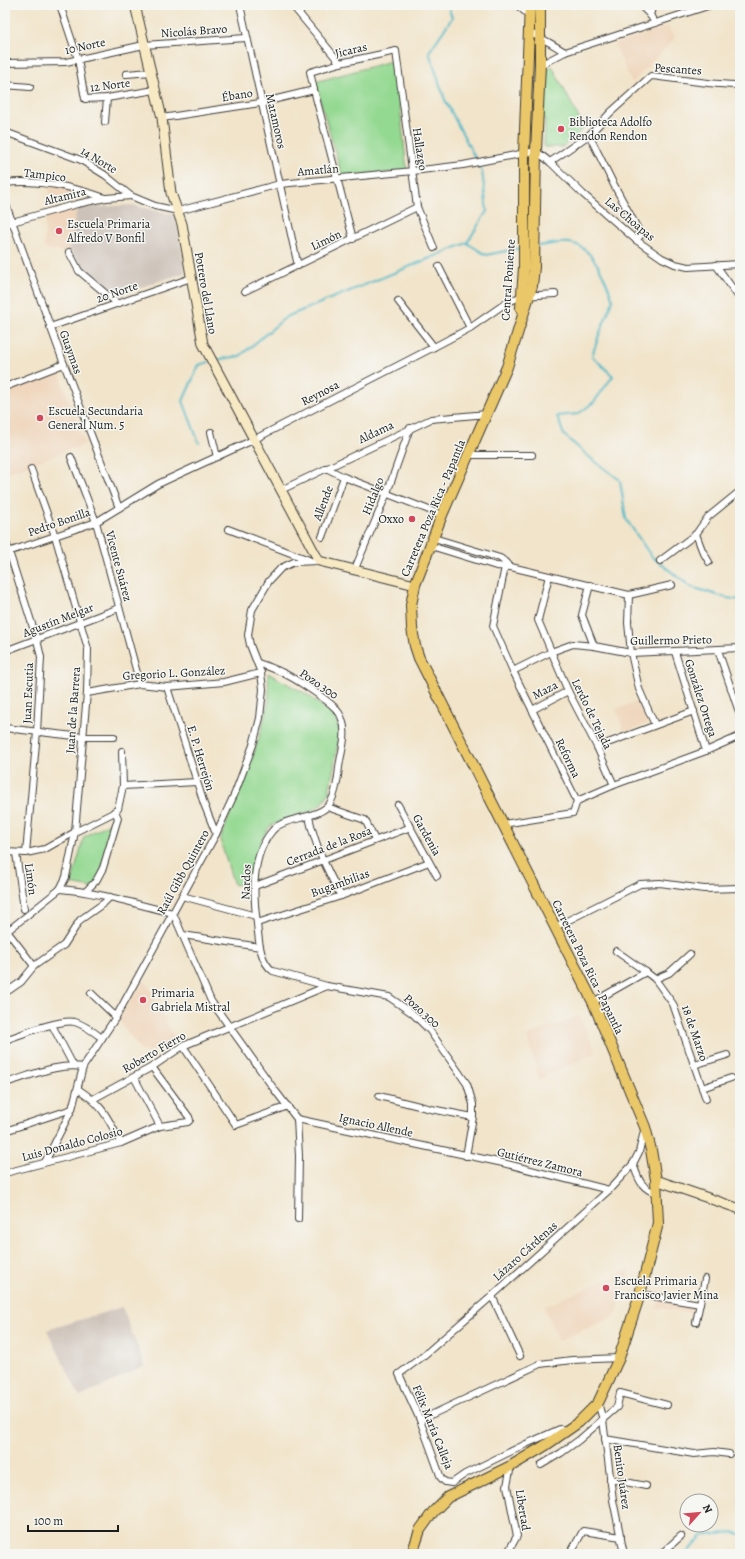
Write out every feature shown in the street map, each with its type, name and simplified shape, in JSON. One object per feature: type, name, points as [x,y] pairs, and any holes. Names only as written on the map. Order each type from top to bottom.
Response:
[{"type":"main road","name":"Central Poniente","points":[[529,267],[524,227],[524,154],[530,5]]},
{"type":"main road","name":"Central Poniente","points":[[518,328],[526,296],[535,228],[536,151],[540,65],[540,5]]},
{"type":"main road","name":"Carretera Poza Rica - Papantla","points":[[412,1554],[420,1530],[433,1512],[448,1497],[526,1457],[580,1422],[598,1403],[619,1358],[640,1294],[658,1223],[656,1180],[651,1150],[645,1128],[593,1002],[419,658],[412,628],[411,605],[415,585],[442,515],[507,367],[518,328]]},
{"type":"street","points":[[60,5],[78,59]]},
{"type":"street","name":"Potrero del Llano","points":[[136,5],[162,118],[171,193],[182,224],[203,344],[281,490],[315,561]]},
{"type":"street","name":"Matamoros","points":[[240,5],[260,103],[298,266]]},
{"type":"street","points":[[292,5],[340,63]]},
{"type":"street","points":[[518,5],[530,16]]},
{"type":"street","points":[[640,5],[655,23]]},
{"type":"street","points":[[650,16],[653,5]]},
{"type":"street","points":[[540,65],[565,52],[711,5]]},
{"type":"street","points":[[529,33],[540,36],[550,44],[565,52]]},
{"type":"street","name":"Nicolás Bravo","points":[[144,45],[246,38]]},
{"type":"street","name":"10 Norte","points":[[5,63],[66,62],[144,45]]},
{"type":"street","name":"Jicaras","points":[[314,90],[310,72],[340,63],[396,51]]},
{"type":"street","name":"Hallazgo","points":[[396,51],[417,208],[434,248]]},
{"type":"street","name":"12 Norte","points":[[78,59],[85,99],[107,98],[155,90]]},
{"type":"street","points":[[126,74],[151,72]]},
{"type":"street","name":"Pescantes","points":[[550,162],[589,135],[611,112],[651,76],[720,85],[740,85]]},
{"type":"street","points":[[5,85],[30,87]]},
{"type":"street","points":[[314,90],[353,239]]},
{"type":"street","name":"Ébano","points":[[162,118],[260,103],[314,90]]},
{"type":"street","points":[[105,122],[107,98]]},
{"type":"street","name":"14 Norte","points":[[5,132],[82,160],[106,175],[132,196],[155,206],[178,211]]},
{"type":"street","points":[[589,135],[641,235],[636,240]]},
{"type":"street","points":[[524,154],[536,151]]},
{"type":"street","name":"Las Choapas","points":[[536,151],[636,240],[662,258],[674,264],[688,266],[740,264]]},
{"type":"street","name":"Amatlán","points":[[178,211],[280,184],[413,172],[524,154]]},
{"type":"street","name":"Tampico","points":[[5,183],[48,184],[106,198]]},
{"type":"street","name":"Altamira","points":[[5,224],[77,204],[106,198],[132,196]]},
{"type":"street","name":"Guaymas","points":[[5,202],[50,327],[119,508]]},
{"type":"street","name":"Limón","points":[[244,292],[417,208]]},
{"type":"street","points":[[69,252],[79,271],[118,304]]},
{"type":"street","points":[[716,265],[740,299]]},
{"type":"street","points":[[439,267],[470,328]]},
{"type":"street","name":"20 Norte","points":[[50,327],[191,278]]},
{"type":"street","points":[[526,296],[555,294]]},
{"type":"street","name":"Reynosa","points":[[119,508],[158,484],[253,440],[470,328],[506,303],[526,296]]},
{"type":"street","points":[[398,301],[434,347]]},
{"type":"street","points":[[5,387],[64,364]]},
{"type":"street","name":"Aldama","points":[[281,490],[431,419],[486,414]]},
{"type":"street","name":"Hidalgo","points":[[354,571],[387,493],[410,428]]},
{"type":"street","points":[[211,432],[217,457]]},
{"type":"street","points":[[469,455],[532,455]]},
{"type":"street","name":"Vicente Suárez","points":[[71,457],[96,522],[140,684]]},
{"type":"street","points":[[326,468],[344,477],[442,515]]},
{"type":"street","name":"Juan de la Barrera","points":[[31,469],[55,536],[88,649],[87,693],[75,832],[66,877],[60,889]]},
{"type":"street","name":"Allende","points":[[322,537],[344,477]]},
{"type":"street","points":[[660,561],[696,534],[708,517],[740,491]]},
{"type":"street","name":"Pedro Bonilla","points":[[7,552],[96,522],[119,508]]},
{"type":"street","points":[[228,529],[315,561],[415,585]]},
{"type":"street","points":[[696,534],[702,550],[709,562]]},
{"type":"street","name":"Juan Escutia","points":[[5,539],[7,552],[37,640],[41,657],[37,732],[26,853]]},
{"type":"street","points":[[432,542],[473,550],[500,558],[507,565]]},
{"type":"street","points":[[432,542],[470,558],[496,566],[507,565],[629,595],[672,585]]},
{"type":"street","points":[[470,558],[473,550]]},
{"type":"street","points":[[261,673],[250,645],[248,635],[252,610],[269,581],[281,568],[294,562],[315,561]]},
{"type":"street","name":"Reforma","points":[[507,565],[493,626],[513,671],[577,801]]},
{"type":"street","name":"Lerdo de Tejada","points":[[549,576],[538,620],[568,691],[597,747],[614,785]]},
{"type":"street","points":[[590,585],[582,615],[594,646]]},
{"type":"street","points":[[629,595],[628,623],[631,653],[639,689],[655,725]]},
{"type":"street","name":"Agustín Melgar","points":[[5,651],[119,608]]},
{"type":"street","name":"Guillermo Prieto","points":[[513,671],[551,652],[573,644],[594,646],[631,653],[740,648]]},
{"type":"street","points":[[718,650],[740,714]]},
{"type":"street","name":"González Ortega","points":[[675,652],[706,751]]},
{"type":"street","name":"Pozo 300","points":[[258,663],[282,672],[328,701],[337,710],[342,719],[344,731],[338,780],[327,807]]},
{"type":"street","name":"Gregorio L. González","points":[[87,693],[140,684],[167,687],[224,682],[261,673]]},
{"type":"street","name":"Raúl Gibb Quintero","points":[[83,1067],[116,1017],[216,834],[235,793],[253,745],[260,718],[263,689],[261,673]]},
{"type":"street","name":"E. P. Herrejón","points":[[167,687],[204,804],[216,834]]},
{"type":"street","name":"Maza","points":[[532,710],[568,691]]},
{"type":"street","points":[[597,747],[694,711]]},
{"type":"street","points":[[5,728],[83,737],[114,737]]},
{"type":"street","points":[[503,824],[573,813],[577,801],[614,785],[738,738]]},
{"type":"street","points":[[5,852],[26,853],[45,849],[118,809],[123,786],[122,751]]},
{"type":"street","points":[[123,786],[197,782]]},
{"type":"street","name":"Gardenia","points":[[398,805],[437,876]]},
{"type":"street","points":[[341,896],[322,860],[314,839],[309,817],[327,807],[365,820],[375,840]]},
{"type":"street","points":[[85,892],[96,881],[103,868],[118,818],[115,811]]},
{"type":"street","name":"Nardos","points":[[257,923],[255,886],[256,864],[263,844],[273,829],[286,822],[309,817]]},
{"type":"street","name":"Cerrada de la Rosa","points":[[255,886],[375,840],[411,828]]},
{"type":"street","name":"Limón","points":[[16,853],[24,909]]},
{"type":"street","name":"Bugambilias","points":[[257,923],[341,896],[429,862]]},
{"type":"street","points":[[555,928],[640,884],[660,883],[704,889],[740,888]]},
{"type":"street","points":[[34,966],[6,932],[60,889],[110,897],[173,913],[211,1001],[228,1027],[297,1119],[299,1156],[298,1219]]},
{"type":"street","points":[[182,896],[256,916]]},
{"type":"street","points":[[5,993],[21,982],[34,966],[64,945],[80,920],[110,897]]},
{"type":"street","name":"Pozo 300","points":[[257,923],[260,947],[269,968],[273,971],[327,986],[389,997],[412,1013],[430,1031],[467,1084],[473,1104],[473,1117],[466,1156]]},
{"type":"street","points":[[183,935],[260,947]]},
{"type":"street","name":"18 de Marzo","points":[[616,951],[655,979],[673,1004],[706,1099]]},
{"type":"street","points":[[655,979],[669,973],[690,954]]},
{"type":"street","points":[[593,1002],[646,972]]},
{"type":"street","name":"Roberto Fierro","points":[[93,1099],[152,1067],[183,1046],[327,986]]},
{"type":"street","points":[[91,993],[116,1017]]},
{"type":"street","points":[[5,1040],[62,1021],[74,1022],[91,1030],[102,1038]]},
{"type":"street","points":[[52,1025],[73,1065]]},
{"type":"street","points":[[183,1046],[236,1124],[288,1106]]},
{"type":"street","points":[[694,1065],[726,1055]]},
{"type":"street","points":[[5,1083],[49,1069],[73,1065],[83,1067],[72,1109],[45,1162]]},
{"type":"street","name":"Luis Donaldo Colosio","points":[[5,1173],[121,1143],[160,1126],[190,1120],[152,1067]]},
{"type":"street","points":[[134,1077],[160,1126]]},
{"type":"street","points":[[702,1088],[731,1078]]},
{"type":"street","points":[[78,1089],[93,1099],[104,1112],[121,1143]]},
{"type":"street","points":[[379,1096],[431,1109],[473,1117]]},
{"type":"street","points":[[5,1131],[72,1109]]},
{"type":"street","name":"Ignacio Allende","points":[[297,1119],[466,1156]]},
{"type":"street","name":"Lázaro Cárdenas","points":[[399,1374],[422,1357],[492,1296],[609,1190],[633,1164],[639,1152],[645,1128]]},
{"type":"street","name":"Gutiérrez Zamora","points":[[466,1156],[503,1163],[609,1190]]},
{"type":"street","points":[[633,1164],[641,1184],[647,1190],[657,1194]]},
{"type":"street","points":[[656,1180],[740,1209]]},
{"type":"street","points":[[696,1322],[705,1279]]},
{"type":"street","points":[[640,1294],[700,1304]]},
{"type":"street","points":[[492,1296],[520,1356]]},
{"type":"street","points":[[420,1420],[540,1364],[572,1360],[619,1358]]},
{"type":"street","name":"Félix María Calleja","points":[[399,1374],[420,1420],[441,1478],[445,1482],[452,1483],[465,1474],[526,1444]]},
{"type":"street","points":[[541,1465],[561,1453],[603,1420],[617,1407],[620,1393],[667,1405]]},
{"type":"street","name":"Benito Juárez","points":[[598,1403],[603,1420],[610,1479],[624,1554]]},
{"type":"street","points":[[526,1457],[526,1444],[560,1429],[567,1430]]},
{"type":"street","points":[[605,1439],[694,1454],[714,1452],[729,1454]]},
{"type":"street","name":"Libertad","points":[[506,1554],[517,1536],[509,1500],[508,1486],[511,1466]]},
{"type":"street","points":[[610,1479],[646,1486]]},
{"type":"street","points":[[570,1554],[583,1531],[621,1537]]},
{"type":"street","points":[[661,1554],[681,1536]]},
{"type":"shaded area","points":[[667,26],[675,38],[632,83],[614,44]]},
{"type":"shaded area","points":[[49,185],[94,195],[51,208]]},
{"type":"shaded area","points":[[133,205],[176,215],[185,273],[116,295],[89,277],[69,249],[77,208]]},
{"type":"shaded area","name":"Escuela Primaria Alfredo V Bonfil","points":[[77,208],[68,253],[44,248],[46,214]]},
{"type":"shaded area","name":"Escuela Secundaria General Num. 5","points":[[59,372],[85,444],[5,474],[5,392]]},
{"type":"shaded area","points":[[638,701],[647,724],[625,732],[616,709]]},
{"type":"shaded area","name":"Primaria Gabriela Mistral","points":[[145,980],[176,1041],[149,1052],[142,1051],[118,1019]]},
{"type":"shaded area","points":[[580,1015],[596,1053],[539,1079],[527,1036]]},
{"type":"shaded area","name":"Escuela Primaria Francisco Javier Mina","points":[[630,1269],[615,1316],[559,1341],[544,1307]]},
{"type":"shaded area","points":[[659,1298],[698,1304],[696,1313],[657,1308]]},
{"type":"shaded area","points":[[122,1307],[145,1366],[80,1397],[47,1330]]},
{"type":"green space","points":[[395,60],[407,171],[342,176],[315,82]]},
{"type":"green space","points":[[552,66],[584,128],[563,147],[544,147],[545,120],[543,119],[543,94],[546,94],[547,69]]},
{"type":"green space","points":[[268,673],[308,695],[335,717],[340,732],[329,793],[322,804],[311,811],[270,826],[262,839],[254,862],[251,882],[234,885],[220,840],[261,731],[269,701]]},
{"type":"green space","points":[[113,821],[97,889],[71,884],[84,837]]},
{"type":"waterway","points":[[215,360],[240,356],[286,317],[467,243],[487,211],[482,171],[445,100],[429,52],[452,18],[448,5]]},
{"type":"waterway","points":[[467,243],[486,255],[521,248]]},
{"type":"waterway","points":[[537,246],[569,243],[577,245],[585,250],[597,265],[607,283],[613,300],[592,356],[613,376],[594,402],[578,414],[557,416],[564,435],[589,457],[620,480],[626,519],[651,556],[691,587],[727,598],[740,600]]},
{"type":"waterway","points":[[199,443],[183,401],[199,365],[209,362]]},
{"type":"waterway","points":[[686,1554],[702,1536],[733,1532],[740,1534]]},
{"type":"place","name":"Biblioteca Adolfo Rendon Rendon","points":[[561,129]]},
{"type":"place","name":"Escuela Primaria Alfredo V Bonfil","points":[[59,231]]},
{"type":"place","name":"Escuela Secundaria General Num. 5","points":[[40,418]]},
{"type":"place","name":"Oxxo","points":[[412,519]]},
{"type":"place","name":"Primaria Gabriela Mistral","points":[[143,1000]]},
{"type":"place","name":"Escuela Primaria Francisco Javier Mina","points":[[606,1288]]}]
